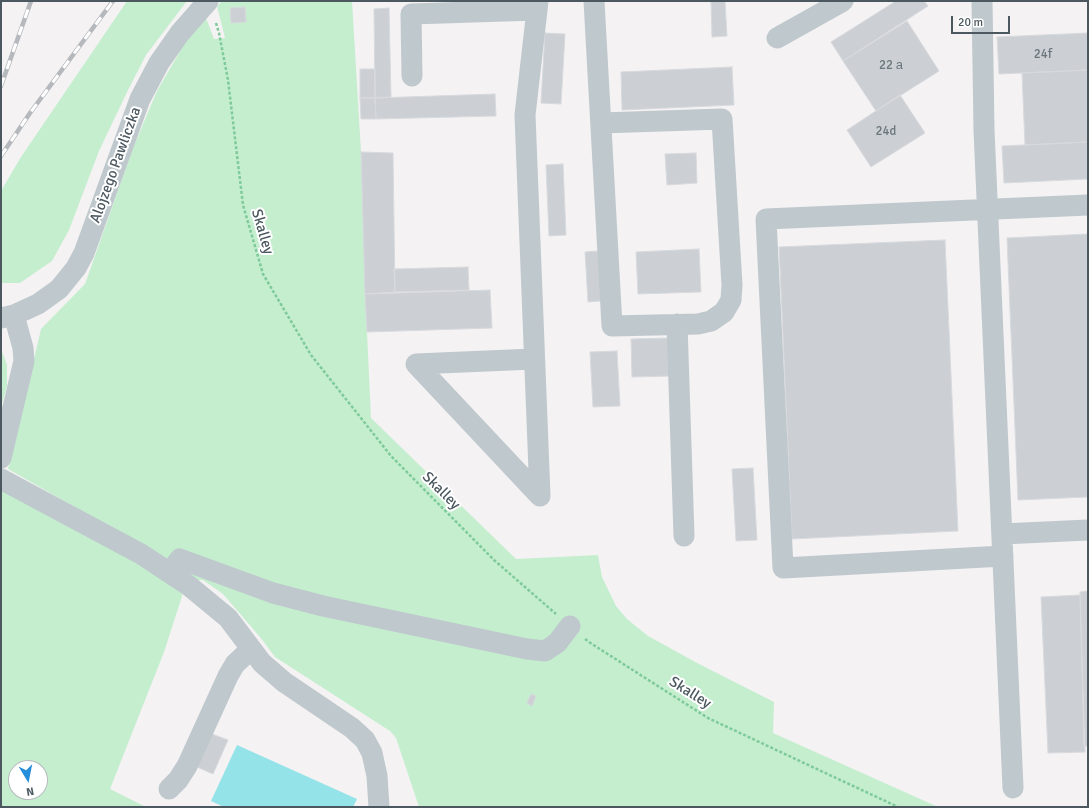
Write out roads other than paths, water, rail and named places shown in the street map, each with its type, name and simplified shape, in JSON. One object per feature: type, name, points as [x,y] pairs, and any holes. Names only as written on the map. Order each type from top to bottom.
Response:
[{"type":"street","points":[[600,1],[601,123],[612,326],[698,324],[710,321],[724,312],[730,300],[732,285],[722,118],[601,123]]},
{"type":"street","points":[[777,38],[844,1]]},
{"type":"street","points":[[982,1],[984,130],[1013,788]]},
{"type":"street","name":"Alojzego Pawliczka","points":[[8,316],[38,304],[50,297],[59,289],[76,268],[84,253],[140,98],[159,63],[180,33],[207,2]]},
{"type":"street","points":[[412,76],[410,14],[537,5],[525,115],[540,496],[416,364],[534,359]]},
{"type":"street","points":[[1003,556],[783,568],[766,219],[1088,205]]},
{"type":"street","points":[[1,458],[24,361],[24,348],[8,316]]},
{"type":"street","points":[[677,324],[684,536]]},
{"type":"street","points":[[1,479],[141,554],[188,585],[228,618],[262,663],[284,682],[352,728],[365,740],[372,753],[377,776],[379,807]]},
{"type":"street","points":[[1002,534],[1088,530]]},
{"type":"street","points":[[170,572],[180,559],[273,593],[316,604],[527,649],[545,651],[557,643],[570,626]]},
{"type":"street","points":[[169,789],[178,780],[187,766],[228,676],[235,664],[251,649]]},
{"type":"water","points":[[237,745],[357,799],[353,807],[224,807],[211,801]]},
{"type":"railway","points":[[1,86],[31,1]]},
{"type":"railway","points":[[1,156],[30,113],[113,1]]}]
